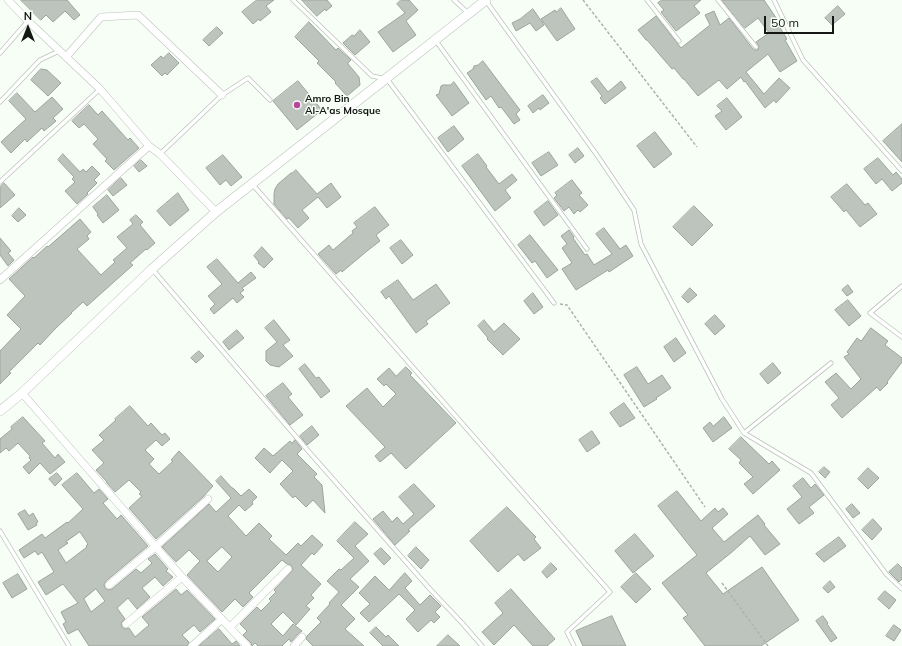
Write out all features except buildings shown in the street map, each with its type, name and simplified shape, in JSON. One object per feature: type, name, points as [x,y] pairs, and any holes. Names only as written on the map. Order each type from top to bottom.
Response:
[{"type":"street","points":[[8,0],[100,89],[149,146],[160,154],[216,212]]},
{"type":"street","points":[[0,411],[22,393],[152,269],[216,212],[486,0]]},
{"type":"street","points":[[66,57],[101,17],[138,15],[222,95]]},
{"type":"street","points":[[0,280],[149,146]]},
{"type":"street","points":[[22,393],[155,547],[247,646]]},
{"type":"street","points":[[109,585],[155,547],[208,499]]},
{"type":"street","points":[[230,627],[288,569]]},
{"type":"street","points":[[126,624],[182,577]]},
{"type":"street","points":[[192,646],[222,619]]},
{"type":"street","points":[[294,646],[302,637]]},
{"type":"lane","points":[[293,0],[372,76],[387,79],[554,303]]},
{"type":"lane","points":[[454,0],[468,14]]},
{"type":"lane","points":[[486,0],[599,158],[634,210],[641,244],[722,399],[744,433],[811,473],[887,575],[902,589]]},
{"type":"lane","points":[[648,0],[679,41]]},
{"type":"lane","points":[[718,0],[756,47]]},
{"type":"lane","points":[[774,0],[803,60],[902,171]]},
{"type":"lane","points":[[0,53],[28,21]]},
{"type":"lane","points":[[435,40],[587,249]]},
{"type":"lane","points":[[0,102],[40,60],[59,51]]},
{"type":"lane","points":[[160,154],[222,95],[248,78],[270,100]]},
{"type":"lane","points":[[0,182],[100,89]]},
{"type":"lane","points":[[252,184],[610,592],[568,632],[574,646]]},
{"type":"lane","points":[[152,269],[315,458],[482,646]]},
{"type":"lane","points":[[902,286],[870,313],[902,338]]},
{"type":"lane","points":[[744,433],[832,363]]},
{"type":"lane","points":[[0,531],[69,646]]},
{"type":"path","points":[[583,0],[697,147]]},
{"type":"path","points":[[554,303],[567,305],[705,507]]},
{"type":"path","points":[[722,583],[768,646]]},
{"type":"place","name":"Amro Bin Al-A'as Mosque","points":[[297,105]]}]
